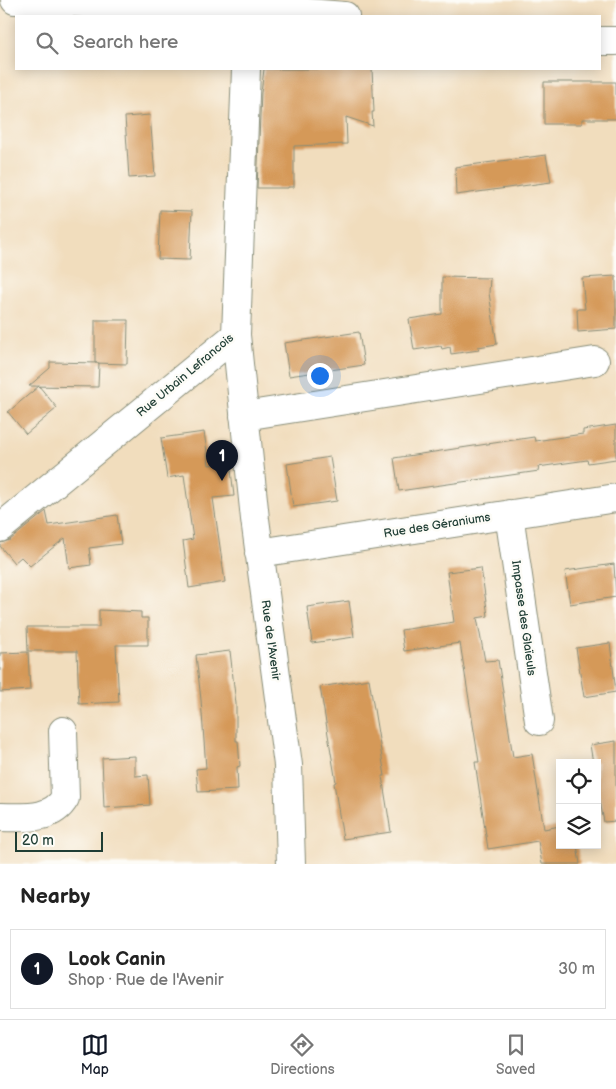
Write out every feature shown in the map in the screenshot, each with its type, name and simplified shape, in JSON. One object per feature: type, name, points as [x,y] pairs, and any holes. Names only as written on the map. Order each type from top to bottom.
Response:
[{"type":"street","points":[[15,0],[314,15]]},
{"type":"street","points":[[601,42],[616,41]]},
{"type":"street","name":"Rue Urbain Lefrancois","points":[[0,528],[236,335],[246,70]]},
{"type":"street","name":"Rue de l'Avenir","points":[[236,335],[259,553],[288,765],[291,864]]},
{"type":"street","points":[[244,416],[595,361]]},
{"type":"street","name":"Rue des Géraniums","points":[[259,553],[616,498]]},
{"type":"street","name":"Impasse des Glaïeuls","points":[[509,514],[539,721]]},
{"type":"street","points":[[0,817],[30,817],[48,814],[60,806],[64,798],[62,731]]},
{"type":"building","points":[[264,70],[372,70],[373,126],[346,117],[347,144],[294,146],[294,187],[257,188],[261,93]]},
{"type":"building","points":[[544,82],[616,82],[616,119],[582,119],[582,124],[544,124]]},
{"type":"building","points":[[150,115],[155,176],[129,178],[125,117]]},
{"type":"building","points":[[546,155],[551,182],[456,195],[455,167]]},
{"type":"building","points":[[160,210],[192,211],[190,260],[158,259]]},
{"type":"building","points":[[616,276],[616,329],[578,332],[577,309],[585,309],[582,278]]},
{"type":"building","points":[[442,277],[490,278],[489,293],[497,344],[478,347],[479,350],[451,354],[450,347],[442,349],[441,346],[414,350],[409,319],[442,314]]},
{"type":"building","points":[[95,320],[128,320],[127,364],[95,363]]},
{"type":"building","points":[[359,332],[364,365],[289,376],[284,343]]},
{"type":"building","points":[[50,362],[99,363],[98,387],[29,386],[50,368]]},
{"type":"building","points":[[39,386],[57,408],[26,434],[8,412]]},
{"type":"building","points":[[616,425],[616,459],[588,463],[587,460],[538,467],[539,471],[399,491],[394,458],[534,437],[535,441],[583,434],[583,430]]},
{"type":"building","points":[[204,432],[209,465],[230,462],[234,496],[213,498],[225,582],[189,588],[183,541],[193,539],[184,475],[167,478],[161,438]]},
{"type":"building","points":[[330,457],[337,501],[293,507],[287,464]]},
{"type":"building","points":[[46,511],[49,525],[117,515],[121,544],[89,548],[91,565],[69,568],[65,538],[30,566],[21,557],[14,563],[0,546],[0,543],[10,540]]},
{"type":"building","points":[[614,564],[616,597],[570,604],[565,571]]},
{"type":"building","points":[[481,568],[488,616],[477,618],[485,661],[498,660],[513,757],[532,754],[544,829],[556,827],[556,849],[578,849],[580,864],[542,864],[538,841],[488,849],[475,762],[479,762],[460,643],[404,651],[401,630],[454,622],[447,572]]},
{"type":"building","points":[[349,601],[354,637],[312,643],[307,607]]},
{"type":"building","points":[[99,610],[141,612],[141,618],[148,618],[148,645],[116,645],[119,702],[79,704],[77,651],[28,651],[27,627],[99,627]]},
{"type":"building","points":[[610,643],[616,692],[584,697],[576,648]]},
{"type":"building","points":[[230,651],[236,704],[236,741],[238,741],[240,766],[237,767],[238,790],[198,792],[196,769],[206,768],[196,655]]},
{"type":"building","points":[[28,652],[30,690],[0,692],[0,653]]},
{"type":"building","points":[[369,679],[385,776],[382,776],[391,832],[343,839],[334,783],[336,782],[320,687]]},
{"type":"building","points":[[616,741],[616,821],[604,822],[601,806],[601,759],[592,759],[590,745]]},
{"type":"building","points":[[135,756],[135,776],[148,775],[150,805],[104,808],[102,758]]},
{"type":"place","name":"Look Canin","points":[[222,481]]}]
